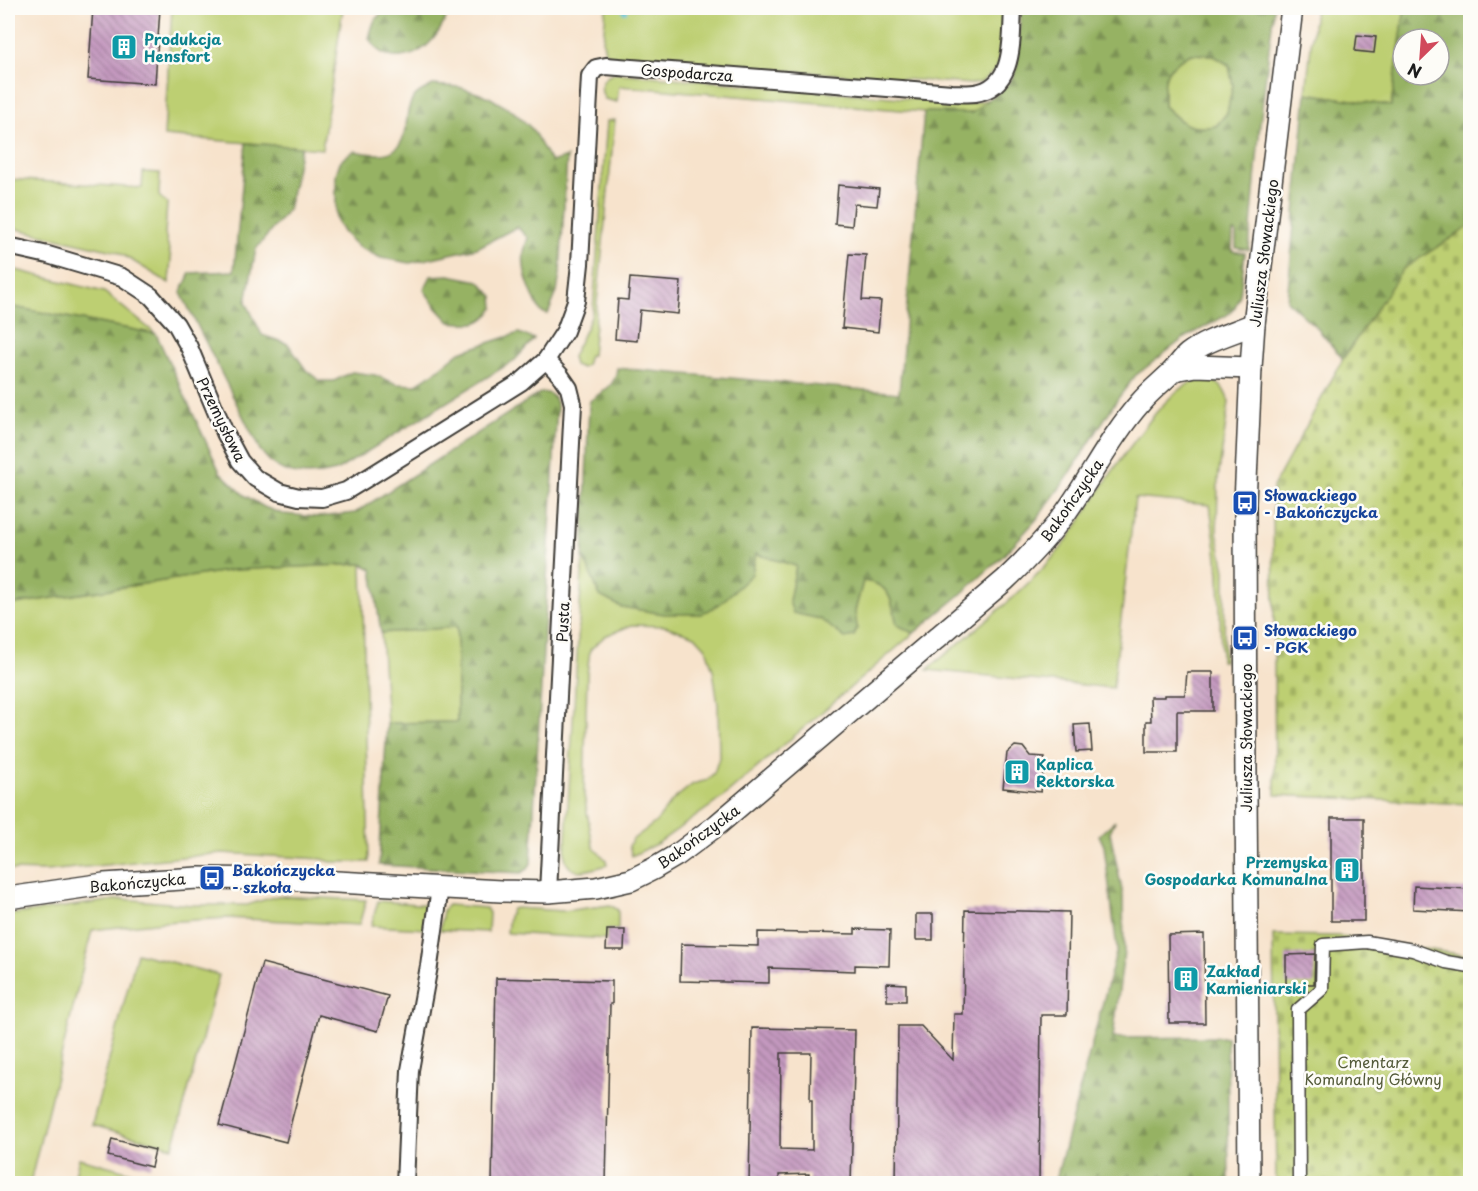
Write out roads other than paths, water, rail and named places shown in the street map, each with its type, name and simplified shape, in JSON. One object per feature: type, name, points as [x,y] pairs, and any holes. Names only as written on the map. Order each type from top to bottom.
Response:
[{"type":"street","name":"Gospodarcza","points":[[546,360],[565,331],[576,301],[590,76],[596,68],[606,66],[976,93],[991,87],[1002,78],[1008,66],[1013,8]]},
{"type":"street","name":"Juliusza Słowackiego","points":[[1249,1184],[1245,503],[1254,324],[1292,8]]},
{"type":"street","name":"Przemysłowa","points":[[8,246],[48,255],[122,277],[151,296],[176,324],[189,347],[225,433],[240,461],[255,478],[279,492],[299,498],[322,498],[346,491],[521,382],[546,360]]},
{"type":"street","name":"Bakończycka","points":[[8,898],[104,884],[198,878],[282,879],[548,892],[596,888],[631,880],[677,855],[732,812],[972,608],[1045,540],[1120,429],[1155,386],[1197,348],[1254,324]]},
{"type":"street","name":"Pusta","points":[[546,360],[569,388],[573,404],[548,892]]},
{"type":"street","points":[[1174,370],[1196,366],[1251,368]]},
{"type":"street","points":[[405,1184],[410,1070],[429,966],[440,887]]},
{"type":"street","points":[[1299,1184],[1298,1010],[1322,989],[1323,945],[1367,942],[1413,950],[1446,962],[1470,966]]},
{"type":"place","name":"Produkcja Hensfort","points":[[124,47]]},
{"type":"place","name":"Słowackiego - Bakończycka","points":[[1245,503]]},
{"type":"place","name":"Słowackiego - PGK","points":[[1245,638]]},
{"type":"place","name":"Kaplica Rektorska","points":[[1017,772]]},
{"type":"place","name":"Przemyska Gospodarka Komunalna","points":[[1347,870]]},
{"type":"place","name":"Bakończycka - szkoła","points":[[212,878]]},
{"type":"place","name":"Zakład Kamieniarski","points":[[1186,979]]},
{"type":"park label","name":"Cmentarz Komunalny Główny","points":[[1373,1070]]}]
